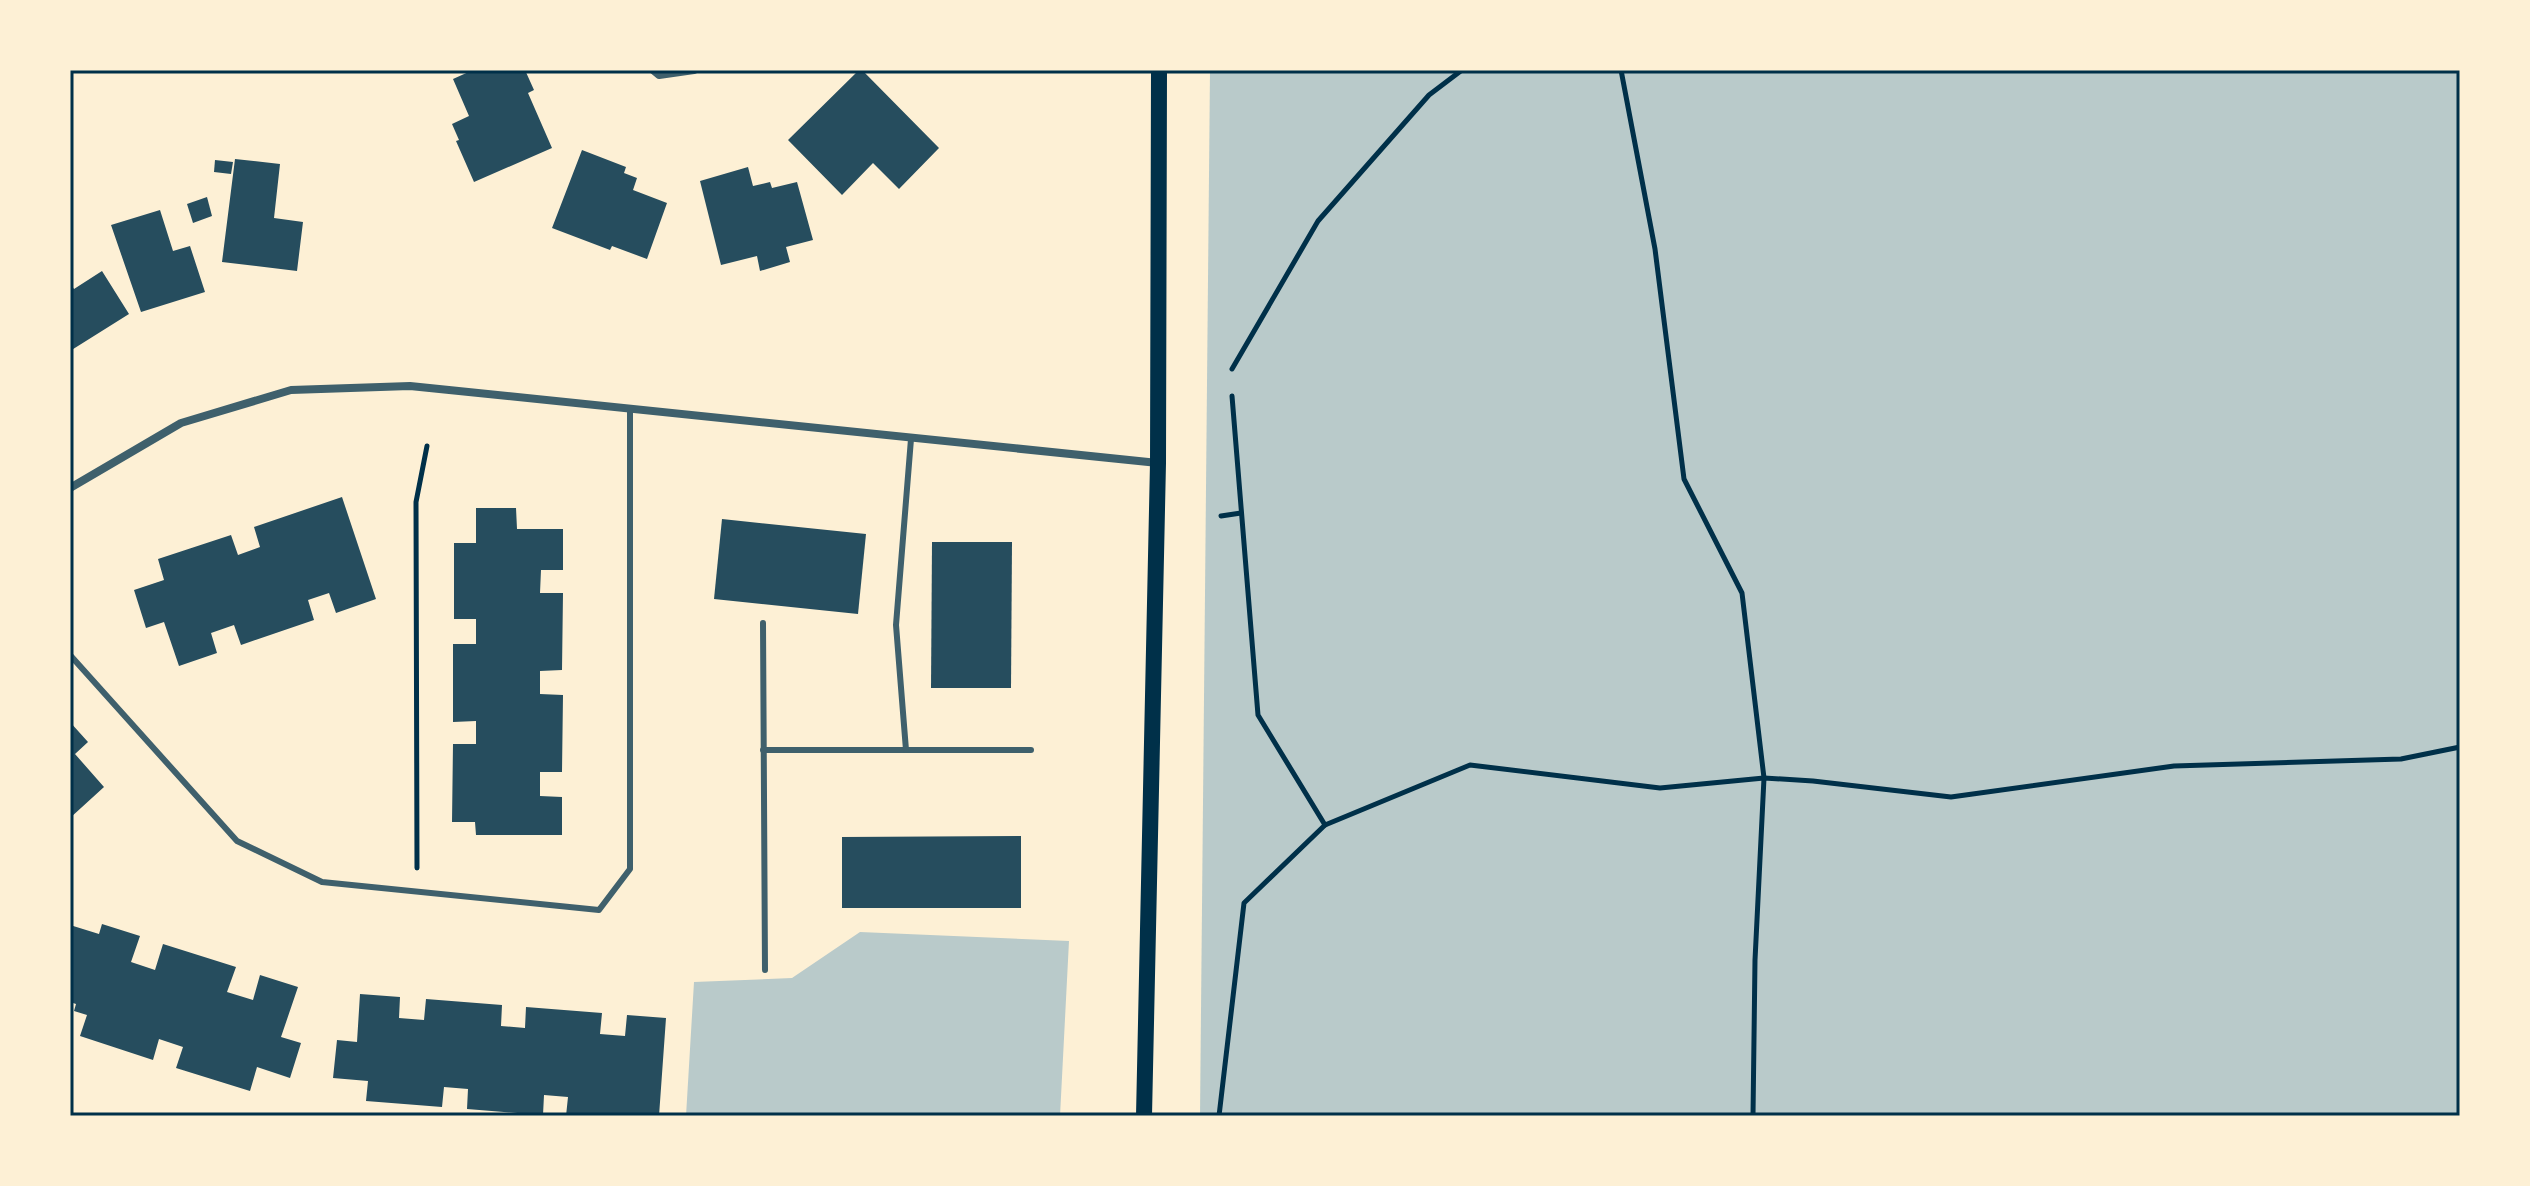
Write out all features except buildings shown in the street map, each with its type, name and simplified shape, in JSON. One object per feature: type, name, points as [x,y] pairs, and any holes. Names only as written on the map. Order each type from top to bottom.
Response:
[{"type":"main road","points":[[1144,1116],[1158,463],[1159,70]]},
{"type":"street","points":[[653,70],[659,75],[694,70]]},
{"type":"street","points":[[70,488],[181,423],[291,390],[410,386],[1158,463]]},
{"type":"lane","points":[[70,655],[237,841],[322,882],[599,910],[630,869],[630,410]]},
{"type":"lane","points":[[906,750],[896,625],[911,439]]},
{"type":"lane","points":[[763,623],[765,970]]},
{"type":"lane","points":[[763,750],[1031,750]]},
{"type":"path","points":[[1232,369],[1318,221],[1429,95],[1462,70]]},
{"type":"path","points":[[1621,70],[1655,249],[1684,479],[1742,593],[1764,778],[1755,960],[1753,1116]]},
{"type":"path","points":[[1232,396],[1258,715],[1325,825]]},
{"type":"path","points":[[417,892],[416,502],[427,446]]},
{"type":"path","points":[[1221,516],[1241,513]]},
{"type":"path","points":[[1219,1116],[1244,903],[1325,825],[1470,765],[1660,788],[1764,778],[1951,797],[2174,766],[2401,759],[2460,747]]},
{"type":"shaded area","points":[[1210,70],[2460,70],[2460,1116],[1200,1116]]},
{"type":"shaded area","points":[[860,932],[1069,941],[1060,1116],[686,1116],[694,982],[792,978]]}]
